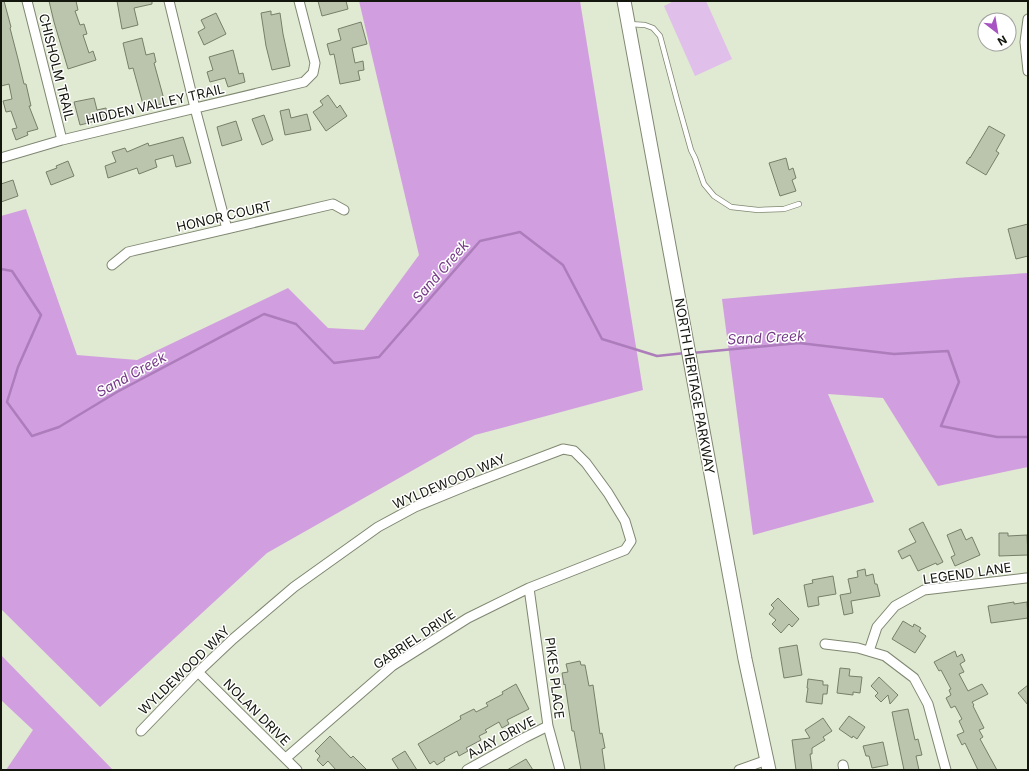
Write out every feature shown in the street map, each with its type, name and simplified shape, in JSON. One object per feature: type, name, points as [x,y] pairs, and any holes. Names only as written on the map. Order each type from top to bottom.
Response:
[{"type":"main road","name":"NORTH HERITAGE PARKWAY","points":[[624,1],[745,659],[768,765]]},
{"type":"street","name":"CHISHOLM TRAIL","points":[[27,1],[62,140]]},
{"type":"street","points":[[169,1],[227,229]]},
{"type":"street","name":"HIDDEN VALLEY TRAIL","points":[[1,158],[62,140],[304,82],[313,73],[315,63],[299,1]]},
{"type":"street","points":[[1028,19],[1025,42],[1028,71]]},
{"type":"street","name":"HONOR COURT","points":[[112,265],[128,252],[333,204],[344,210]]},
{"type":"street","name":"WYLDEWOOD WAY","points":[[141,731],[198,672],[233,639],[294,587],[378,527],[415,507],[471,484],[563,449],[574,451],[586,463],[608,493],[624,521],[631,540],[625,550],[530,588]]},
{"type":"street","name":"LEGEND LANE","points":[[869,652],[877,627],[895,606],[924,590],[1028,578]]},
{"type":"street","name":"PIKES PLACE","points":[[530,588],[548,726],[560,770]]},
{"type":"street","name":"GABRIEL DRIVE","points":[[286,758],[392,666],[468,618],[530,588]]},
{"type":"street","points":[[825,644],[858,648],[885,656],[914,678],[928,704],[946,770]]},
{"type":"street","name":"NOLAN DRIVE","points":[[198,672],[297,770]]},
{"type":"street","name":"AJAY DRIVE","points":[[467,770],[548,726]]},
{"type":"street","points":[[739,770],[768,765]]},
{"type":"lane","points":[[628,24],[645,25],[653,28],[660,36],[676,100],[691,150],[704,184],[714,196],[731,207],[758,210],[784,209],[799,204]]},
{"type":"shaded area","points":[[359,1],[580,1],[643,390],[475,435],[267,553],[100,707],[1,609],[1,216],[26,209],[77,355],[137,360],[288,288],[328,328],[364,330],[419,255]]},
{"type":"shaded area","points":[[674,1],[706,1],[732,59],[695,76],[664,6]]},
{"type":"shaded area","points":[[1028,273],[1028,467],[938,486],[883,398],[828,394],[874,502],[753,535],[722,299]]},
{"type":"shaded area","points":[[1,655],[113,770],[6,770],[33,730],[1,700]]},
{"type":"building","points":[[1,1],[4,1],[24,84],[26,84],[31,106],[29,106],[38,129],[27,132],[28,135],[16,140],[12,129],[17,128],[11,111],[6,112],[3,101],[12,99],[9,84],[1,86]]},
{"type":"building","points":[[49,1],[76,1],[78,10],[75,11],[80,25],[84,24],[87,34],[83,35],[89,53],[93,51],[96,60],[68,69]]},
{"type":"building","points":[[117,1],[152,1],[152,4],[134,8],[138,25],[122,29]]},
{"type":"building","points":[[318,1],[346,1],[348,9],[322,16]]},
{"type":"building","points":[[271,11],[271,15],[280,13],[290,66],[272,70],[266,46],[261,13]]},
{"type":"building","points":[[216,13],[226,34],[204,45],[198,32],[205,28],[201,20]]},
{"type":"building","points":[[361,22],[367,44],[352,48],[355,63],[363,61],[364,70],[358,71],[360,80],[340,84],[334,54],[330,55],[327,44],[341,40],[338,29]]},
{"type":"building","points":[[142,38],[146,55],[154,53],[156,62],[154,63],[165,103],[144,108],[133,68],[129,69],[123,43]]},
{"type":"building","points":[[233,50],[239,74],[243,73],[245,82],[228,87],[225,78],[210,82],[207,72],[213,70],[209,57]]},
{"type":"building","points":[[328,95],[337,108],[340,105],[347,116],[326,131],[313,112],[323,105],[320,101]]},
{"type":"building","points":[[94,98],[97,110],[106,108],[108,118],[80,125],[74,102]]},
{"type":"building","points":[[289,109],[291,118],[307,114],[311,130],[285,135],[280,111]]},
{"type":"building","points":[[264,115],[273,140],[262,145],[252,119]]},
{"type":"building","points":[[236,121],[242,140],[222,146],[217,127]]},
{"type":"building","points":[[989,126],[1005,135],[996,151],[999,153],[986,175],[966,163]]},
{"type":"building","points":[[183,137],[191,163],[176,167],[173,155],[155,160],[157,167],[139,174],[137,168],[108,178],[105,166],[116,162],[112,152],[125,148],[127,152],[148,143],[149,146]]},
{"type":"building","points":[[786,158],[789,170],[793,168],[796,178],[792,180],[796,191],[780,196],[769,163]]},
{"type":"building","points":[[68,161],[74,176],[51,185],[46,172],[57,168],[56,166]]},
{"type":"building","points":[[13,180],[18,196],[1,202],[1,184]]},
{"type":"building","points":[[1028,224],[1028,256],[1016,259],[1008,229]]},
{"type":"building","points":[[923,522],[943,562],[937,565],[936,563],[918,571],[910,555],[902,559],[898,551],[916,542],[909,529]]},
{"type":"building","points":[[961,529],[966,540],[972,537],[980,555],[955,566],[951,557],[955,555],[947,535]]},
{"type":"building","points":[[999,533],[1008,533],[1008,536],[1027,535],[1028,555],[999,556]]},
{"type":"building","points":[[865,569],[866,576],[873,574],[880,596],[851,601],[853,613],[844,615],[840,595],[851,593],[848,579],[858,577],[857,571]]},
{"type":"building","points":[[833,576],[836,594],[818,597],[819,605],[808,607],[804,585],[813,583],[812,580]]},
{"type":"building","points":[[778,598],[799,619],[792,627],[789,624],[781,633],[772,624],[776,620],[769,614],[774,608],[771,605]]},
{"type":"building","points":[[1014,602],[1014,604],[1027,602],[1028,618],[991,623],[988,606]]},
{"type":"building","points":[[903,621],[913,627],[914,624],[921,628],[919,631],[926,636],[915,653],[892,639]]},
{"type":"building","points":[[797,645],[802,675],[784,678],[779,648]]},
{"type":"building","points":[[955,651],[957,657],[962,654],[965,661],[960,664],[964,672],[959,674],[968,691],[982,684],[988,694],[972,702],[984,728],[979,730],[983,737],[980,739],[997,770],[978,770],[965,743],[962,745],[957,735],[964,732],[959,721],[962,719],[955,706],[951,708],[946,698],[951,695],[949,690],[951,689],[941,670],[939,671],[934,662]]},
{"type":"building","points":[[580,661],[581,665],[585,665],[589,686],[593,685],[600,734],[602,733],[605,748],[602,749],[605,770],[581,770],[574,731],[572,731],[562,673],[568,672],[566,664]]},
{"type":"building","points":[[840,668],[850,669],[849,676],[862,677],[860,693],[853,692],[853,695],[837,693]]},
{"type":"building","points":[[879,677],[898,695],[890,704],[888,695],[881,702],[875,696],[878,693],[871,686]]},
{"type":"building","points":[[808,679],[823,681],[823,685],[828,685],[827,694],[823,694],[822,704],[806,702]]},
{"type":"building","points":[[516,684],[529,709],[507,720],[509,724],[502,728],[499,722],[485,730],[487,732],[479,736],[481,740],[466,748],[468,751],[459,756],[457,751],[444,758],[445,760],[437,765],[434,761],[430,764],[418,744],[461,719],[460,716],[474,709],[476,712],[488,706],[486,703],[503,694],[502,692]]},
{"type":"building","points":[[1028,685],[1028,705],[1018,693]]},
{"type":"building","points":[[908,709],[915,740],[918,739],[922,755],[916,756],[919,770],[904,770],[892,712]]},
{"type":"building","points":[[849,716],[865,727],[857,739],[853,736],[852,738],[839,729]]},
{"type":"building","points":[[823,718],[832,731],[823,737],[825,740],[812,748],[812,754],[810,754],[812,770],[796,770],[792,740],[810,738],[805,730]]},
{"type":"building","points":[[330,736],[351,758],[353,756],[367,770],[336,770],[328,761],[323,766],[317,760],[320,756],[315,751]]},
{"type":"building","points":[[883,742],[888,765],[872,768],[869,756],[866,756],[863,746]]},
{"type":"building","points":[[405,751],[417,770],[399,770],[392,759]]},
{"type":"building","points":[[526,759],[533,770],[507,770]]},
{"type":"waterway","name":"Sand Creek","points":[[1,269],[12,271],[41,315],[18,367],[7,402],[32,436],[59,427],[117,392],[264,314],[296,324],[334,363],[379,357],[480,241],[520,232],[563,265],[602,339],[657,356],[685,353]]},
{"type":"waterway","name":"Sand Creek","points":[[692,353],[799,343],[894,354],[948,351],[959,382],[941,426],[997,437],[1028,437]]}]
